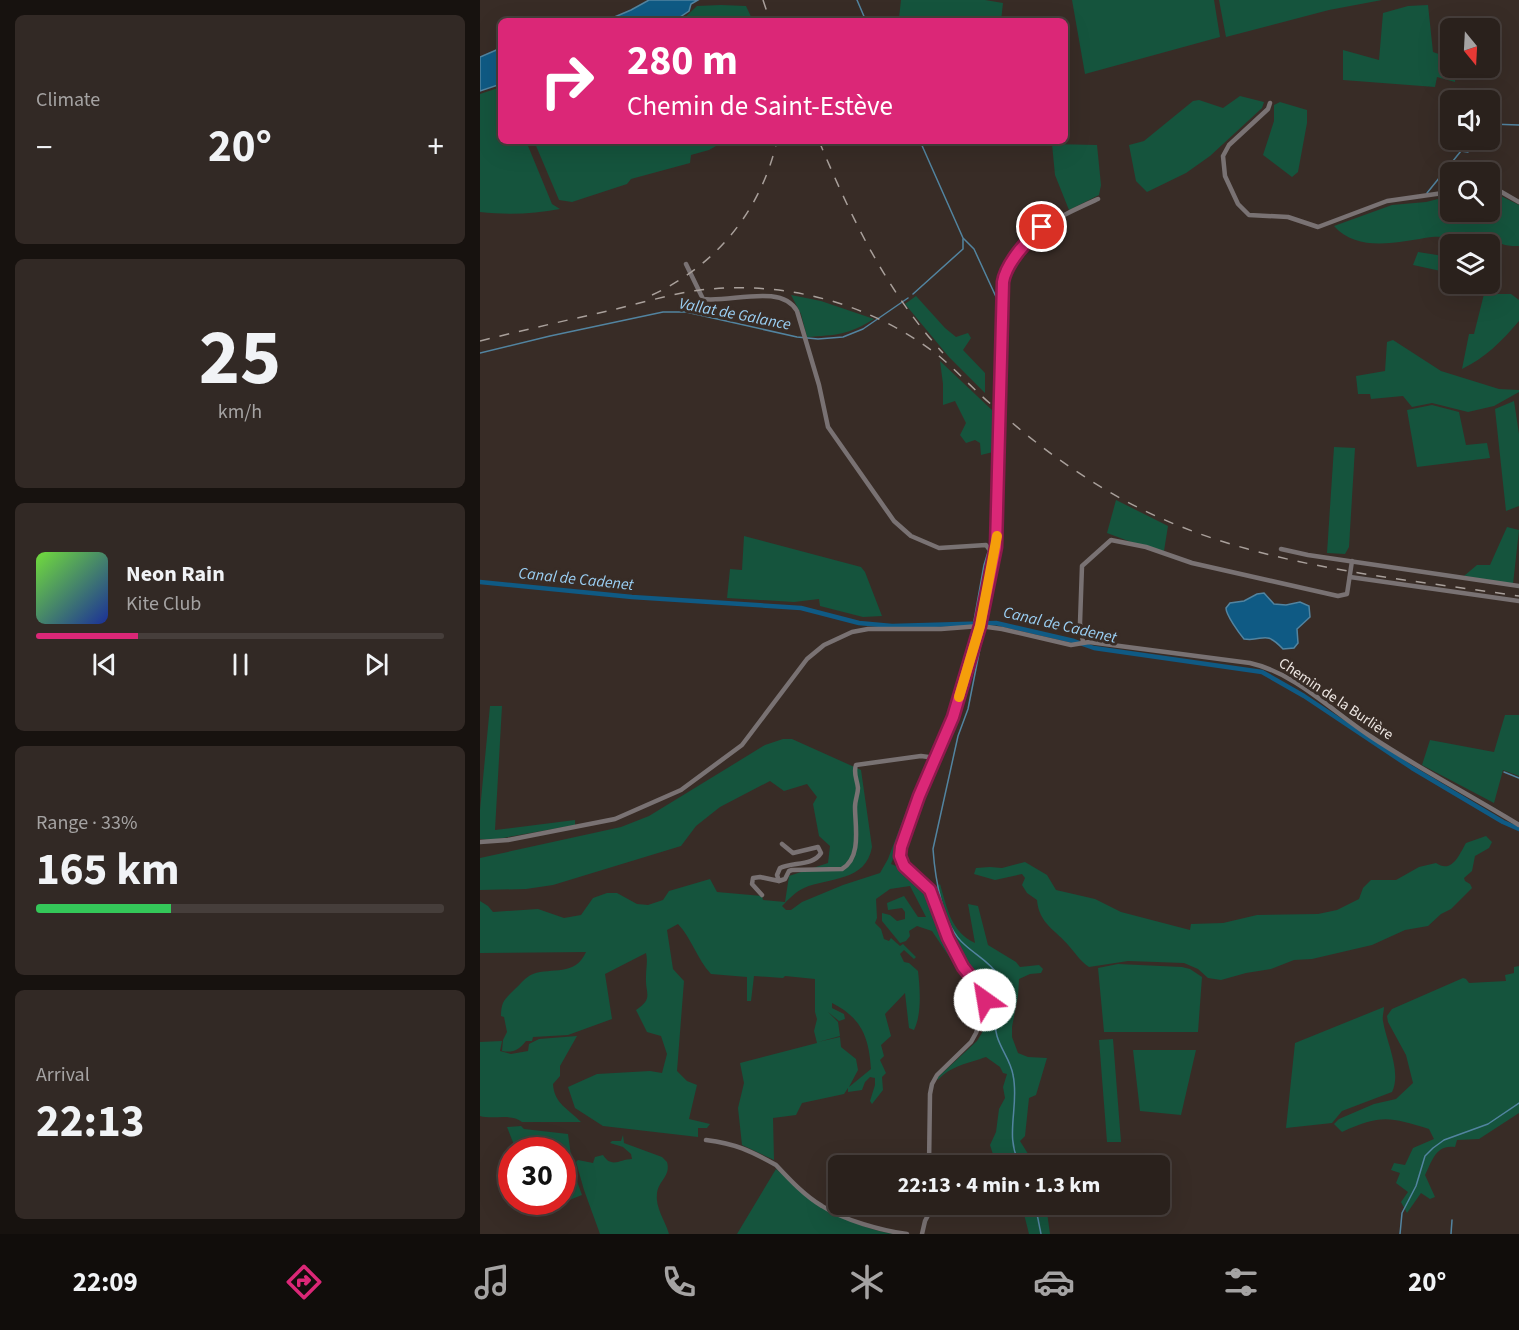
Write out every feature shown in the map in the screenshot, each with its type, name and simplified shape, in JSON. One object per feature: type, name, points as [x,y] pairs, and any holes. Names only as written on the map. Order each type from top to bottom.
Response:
[{"type":"street","points":[[1270,103],[1268,109],[1228,145],[1223,156],[1225,176],[1238,204],[1249,215],[1288,217],[1317,227],[1387,201],[1440,193]]},
{"type":"street","points":[[1500,191],[1519,202]]},
{"type":"street","points":[[929,1155],[932,1084],[940,1071],[971,1042],[981,1022],[985,1000],[983,992],[963,967],[948,938],[930,890],[902,863],[901,847],[917,795],[953,717],[980,623],[996,547],[1004,277],[1023,246],[1042,227],[1098,199]]},
{"type":"street","points":[[686,264],[701,298],[750,296],[789,301],[797,311],[804,332],[828,427],[894,521],[911,536],[939,548],[986,545],[991,552],[989,578]]},
{"type":"street","points":[[1080,643],[1082,566],[1111,540],[1146,547],[1192,563],[1338,596],[1347,594],[1352,561]]},
{"type":"street","points":[[1281,549],[1519,586]]},
{"type":"street","points":[[1350,577],[1519,601]]},
{"type":"street","name":"Chemin de la Burlière","points":[[480,842],[508,840],[615,819],[681,790],[742,745],[807,659],[824,645],[852,632],[868,629],[904,630],[980,623],[1071,645],[1080,643],[1250,663],[1269,668],[1304,688],[1368,735],[1519,825]]},
{"type":"street","points":[[762,895],[752,884],[753,878],[779,881],[785,879],[792,870],[839,870],[849,864],[856,838],[855,809],[858,787],[854,770],[856,765],[921,756],[936,758]]},
{"type":"street","points":[[779,881],[777,875],[780,868],[813,860],[821,853],[818,847],[793,853],[782,844]]},
{"type":"street","points":[[706,1140],[738,1145],[776,1165],[821,1206],[835,1213],[888,1232],[907,1234]]},
{"type":"street","points":[[922,1234],[928,1215]]},
{"type":"green space","points":[[901,0],[985,0],[1003,3],[1001,18],[899,18]]},
{"type":"green space","points":[[1072,0],[1214,0],[1220,37],[1085,74]]},
{"type":"green space","points":[[1219,0],[1382,0],[1329,10],[1226,37]]},
{"type":"green space","points":[[1428,5],[1433,52],[1440,54],[1440,78],[1437,77],[1435,87],[1343,80],[1343,50],[1379,60],[1383,13],[1408,6]]},
{"type":"green space","points":[[697,6],[746,6],[752,18],[684,18]]},
{"type":"green space","points":[[1441,78],[1455,78],[1455,82]]},
{"type":"green space","points":[[498,88],[498,144],[527,144],[552,204],[560,209],[520,214],[480,212],[480,94]]},
{"type":"green space","points":[[1240,96],[1264,102],[1262,108],[1210,156],[1186,173],[1147,192],[1136,181],[1129,145],[1144,141],[1193,101],[1199,100],[1223,108]]},
{"type":"green space","points":[[1280,102],[1307,110],[1307,123],[1298,172],[1292,177],[1263,155],[1274,121],[1274,105]]},
{"type":"green space","points":[[535,144],[720,144],[691,155],[690,163],[631,179],[627,184],[572,202],[559,200]]},
{"type":"green space","points":[[1052,144],[1097,145],[1101,185],[1099,195],[1069,210],[1055,175]]},
{"type":"green space","points":[[1500,196],[1519,205],[1519,246],[1500,242],[1500,234],[1440,234],[1440,237],[1394,243],[1368,243],[1344,235],[1334,226],[1392,205],[1440,198],[1440,222],[1500,222]]},
{"type":"green space","points":[[1418,252],[1440,255],[1440,271],[1413,265]]},
{"type":"green space","points":[[1484,294],[1511,294],[1519,300],[1519,321],[1493,348],[1462,369],[1469,334],[1474,334]]},
{"type":"green space","points":[[791,295],[821,301],[874,319],[842,333],[807,337],[801,314]]},
{"type":"green space","points":[[916,296],[956,337],[968,333],[971,338],[963,350],[985,373],[985,393],[949,357],[905,304]]},
{"type":"green space","points":[[1393,340],[1441,371],[1499,389],[1519,390],[1519,392],[1494,406],[1468,412],[1432,403],[1412,407],[1403,396],[1371,399],[1370,394],[1358,394],[1356,376],[1385,371],[1387,342]]},
{"type":"green space","points":[[940,361],[994,412],[993,452],[981,455],[980,443],[975,440],[966,443],[960,435],[966,423],[955,401],[943,405]]},
{"type":"green space","points":[[1514,401],[1519,434],[1519,506],[1506,511],[1495,409]]},
{"type":"green space","points":[[1432,405],[1459,412],[1466,445],[1487,443],[1490,458],[1417,467],[1407,410]]},
{"type":"green space","points":[[1334,447],[1355,448],[1349,547],[1345,554],[1327,553]]},
{"type":"green space","points":[[1116,500],[1168,526],[1164,551],[1107,533]]},
{"type":"green space","points":[[1507,527],[1519,530],[1513,584],[1464,576],[1477,565],[1490,565]]},
{"type":"green space","points":[[744,536],[861,567],[882,616],[863,617],[820,606],[819,599],[794,602],[727,598],[730,569],[742,570]]},
{"type":"green space","points":[[490,706],[502,706],[495,830],[575,820],[575,825],[492,840],[480,839],[480,810]]},
{"type":"green space","points":[[1505,715],[1519,715],[1519,776],[1503,770],[1494,803],[1422,765],[1430,740],[1494,752]]},
{"type":"green space","points":[[783,739],[792,739],[861,770],[872,847],[862,867],[845,876],[804,888],[795,893],[782,906],[786,910],[791,910],[802,902],[880,873],[888,859],[912,795],[917,798],[891,864],[914,876],[928,890],[949,944],[971,980],[950,958],[932,931],[917,926],[909,931],[910,936],[906,941],[900,943],[882,921],[882,913],[890,915],[897,921],[905,919],[905,912],[902,908],[888,910],[887,903],[904,896],[918,917],[926,917],[910,886],[890,889],[876,899],[875,923],[881,929],[884,939],[889,941],[891,938],[900,946],[903,944],[916,957],[914,959],[904,950],[900,954],[904,962],[909,963],[918,971],[920,1001],[917,1024],[914,1030],[909,1028],[905,993],[885,1014],[891,1036],[881,1045],[884,1056],[880,1060],[886,1073],[882,1077],[883,1090],[872,1104],[870,1101],[875,1078],[870,1077],[862,1090],[848,1092],[848,1088],[844,1094],[802,1103],[796,1115],[773,1118],[774,1160],[742,1145],[738,1108],[744,1083],[740,1063],[817,1043],[814,1031],[817,1019],[815,979],[754,976],[751,1001],[747,1001],[747,977],[711,974],[678,924],[667,930],[673,969],[684,981],[677,1071],[687,1081],[697,1085],[689,1119],[710,1124],[707,1128],[698,1128],[698,1137],[603,1126],[575,1108],[568,1087],[597,1074],[650,1071],[662,1073],[667,1054],[661,1036],[647,1032],[636,1010],[647,999],[646,953],[605,974],[612,1019],[568,1035],[533,1037],[532,1041],[526,1041],[518,1049],[509,1052],[502,1051],[503,1040],[507,1032],[501,1011],[506,998],[530,975],[569,968],[576,965],[586,952],[480,953],[480,901],[493,912],[538,909],[564,918],[581,915],[593,898],[607,893],[617,893],[637,904],[648,905],[663,900],[669,891],[710,879],[717,892],[762,896],[763,900],[785,902],[789,876],[828,863],[830,846],[819,836],[813,804],[817,797],[807,784],[784,791],[770,781],[720,807],[696,826],[681,846],[553,885],[526,889],[480,890],[480,858],[621,827],[649,816],[765,745]],"holes":[[[832,1003],[857,1022],[866,1038],[871,1069],[849,1087],[858,1070],[856,1059],[841,1047],[840,1037],[818,1042],[840,1036],[838,1022],[828,1012],[839,1021],[845,1019],[844,1014],[832,1008]]]},
{"type":"green space","points":[[1486,836],[1492,842],[1489,848],[1475,856],[1472,871],[1464,878],[1472,888],[1451,909],[1441,914],[1428,926],[1405,930],[1372,945],[1312,959],[1294,960],[1271,969],[1221,980],[1208,978],[1198,969],[1184,963],[1128,961],[1089,967],[1045,921],[1038,908],[1037,900],[1027,893],[1022,885],[1025,878],[1022,874],[995,880],[974,874],[976,868],[1002,868],[1025,862],[1047,875],[1056,890],[1095,899],[1121,912],[1190,930],[1191,924],[1223,923],[1257,915],[1318,914],[1337,910],[1359,899],[1363,888],[1371,880],[1396,880],[1419,867],[1436,863],[1442,866],[1451,865],[1458,858],[1466,843]]},
{"type":"green space","points":[[940,884],[955,926],[967,938],[975,943],[968,904],[978,906],[988,945],[1016,962],[1020,967],[1039,965],[1043,969],[1041,973],[1030,974],[1019,979],[1012,1027],[1012,1037],[1018,1053],[1028,1057],[1047,1058],[1036,1095],[1029,1098],[1025,1136],[1020,1141],[1029,1155],[993,1155],[990,1145],[996,1132],[999,1109],[1005,1098],[1003,1087],[1007,1074],[1003,1073],[1000,1067],[986,1057],[948,1071],[938,1080],[937,1078],[977,1041],[986,1025],[989,1012],[984,992],[956,952],[933,891]]},
{"type":"green space","points":[[1118,964],[1182,967],[1202,977],[1198,1032],[1104,1032],[1098,968]]},
{"type":"green space","points":[[1519,966],[1519,1113],[1479,1139],[1457,1140],[1455,1147],[1443,1148],[1439,1151],[1425,1175],[1435,1197],[1430,1199],[1421,1193],[1407,1213],[1401,1202],[1408,1192],[1396,1183],[1400,1173],[1391,1170],[1394,1163],[1405,1165],[1413,1148],[1434,1139],[1429,1129],[1386,1119],[1367,1122],[1342,1132],[1334,1124],[1339,1119],[1374,1104],[1396,1099],[1413,1083],[1406,1055],[1388,1022],[1387,1016],[1392,1009],[1463,978],[1469,983],[1506,981],[1505,975],[1514,973],[1514,967]]},
{"type":"green space","points":[[1384,1007],[1383,1021],[1395,1075],[1392,1092],[1342,1111],[1332,1123],[1286,1128],[1295,1043]]},
{"type":"green space","points":[[577,1036],[560,1066],[560,1076],[553,1084],[556,1097],[581,1122],[522,1122],[507,1117],[480,1116],[480,1042],[502,1041],[500,1051],[511,1054],[528,1051],[529,1044],[539,1039]]},
{"type":"green space","points":[[1113,1039],[1121,1142],[1107,1142],[1099,1040]]},
{"type":"green space","points":[[1133,1050],[1196,1050],[1181,1115],[1140,1111]]},
{"type":"green space","points":[[521,1126],[524,1129],[568,1134],[568,1137],[511,1137],[507,1127]]},
{"type":"green space","points":[[623,1135],[624,1143],[662,1157],[667,1162],[666,1175],[658,1189],[657,1198],[669,1234],[600,1234],[576,1162],[578,1160],[593,1163],[595,1157],[603,1155],[610,1162],[632,1159],[631,1154],[623,1147],[610,1143],[621,1141]]},
{"type":"green space","points":[[776,1169],[828,1209],[828,1215],[838,1215],[862,1226],[895,1234],[737,1234]]},
{"type":"green space","points":[[576,1178],[582,1195],[576,1197]]},
{"type":"green space","points":[[1024,1215],[1047,1215],[1050,1234],[1029,1234]]},
{"type":"water","points":[[649,0],[698,0],[691,4],[689,11],[678,18],[612,18]]},
{"type":"water","points":[[498,49],[498,85],[480,91],[480,57]]},
{"type":"water","points":[[1264,593],[1274,604],[1286,605],[1300,602],[1309,606],[1310,617],[1297,629],[1298,643],[1294,648],[1283,649],[1268,638],[1244,639],[1230,619],[1226,608],[1230,603],[1244,601]]},
{"type":"waterway","points":[[857,0],[865,18]]},
{"type":"waterway","points":[[1500,124],[1519,125]]},
{"type":"waterway","points":[[921,144],[963,238],[974,249],[997,299],[999,308],[997,393]]},
{"type":"waterway","points":[[1427,193],[1461,151],[1468,152],[1469,150]]},
{"type":"waterway","name":"Vallat de Galance","points":[[913,294],[963,249],[963,239]]},
{"type":"waterway","name":"Vallat de Galance","points":[[480,353],[663,312],[686,312],[797,337],[818,339],[843,337],[863,329],[908,298]]},
{"type":"waterway","points":[[991,544],[997,401]]},
{"type":"waterway","points":[[974,621],[988,552]]},
{"type":"waterway","name":"Canal de Cadenet","points":[[480,582],[632,597],[801,608],[859,623],[892,626],[996,623],[1074,641],[1094,648],[1262,672],[1304,696],[1412,768],[1503,822],[1519,829]]},
{"type":"waterway","points":[[983,633],[968,709],[958,736],[933,849],[941,900],[951,926],[957,937],[999,976],[995,1029],[1013,1075],[1015,1098],[1012,1133],[1016,1155]]},
{"type":"waterway","points":[[1504,772],[1519,778]]},
{"type":"waterway","points":[[1400,1234],[1402,1213],[1416,1186],[1425,1156],[1444,1140],[1488,1124],[1519,1103]]},
{"type":"waterway","points":[[1037,1215],[1041,1234]]},
{"type":"waterway","points":[[1451,1234],[1452,1220]]},
{"type":"railway","points":[[763,0],[769,18]]},
{"type":"railway","points":[[652,295],[697,268],[733,233],[760,190],[776,144]]},
{"type":"railway","points":[[820,144],[857,225],[887,279],[943,353]]},
{"type":"railway","points":[[480,341],[700,290],[764,289],[826,299],[856,309],[913,338],[939,356],[1010,421],[1063,462],[1101,487],[1141,509],[1186,529],[1279,557],[1326,567],[1519,596]]},
{"type":"slow traffic","points":[[959,697],[980,626],[997,536]]},
{"type":"route","points":[[985,1000],[983,992],[963,967],[948,938],[930,890],[923,881],[904,866],[900,851],[919,796],[948,732],[980,626],[997,543],[1003,282],[1005,273],[1023,246],[1042,227]]}]
